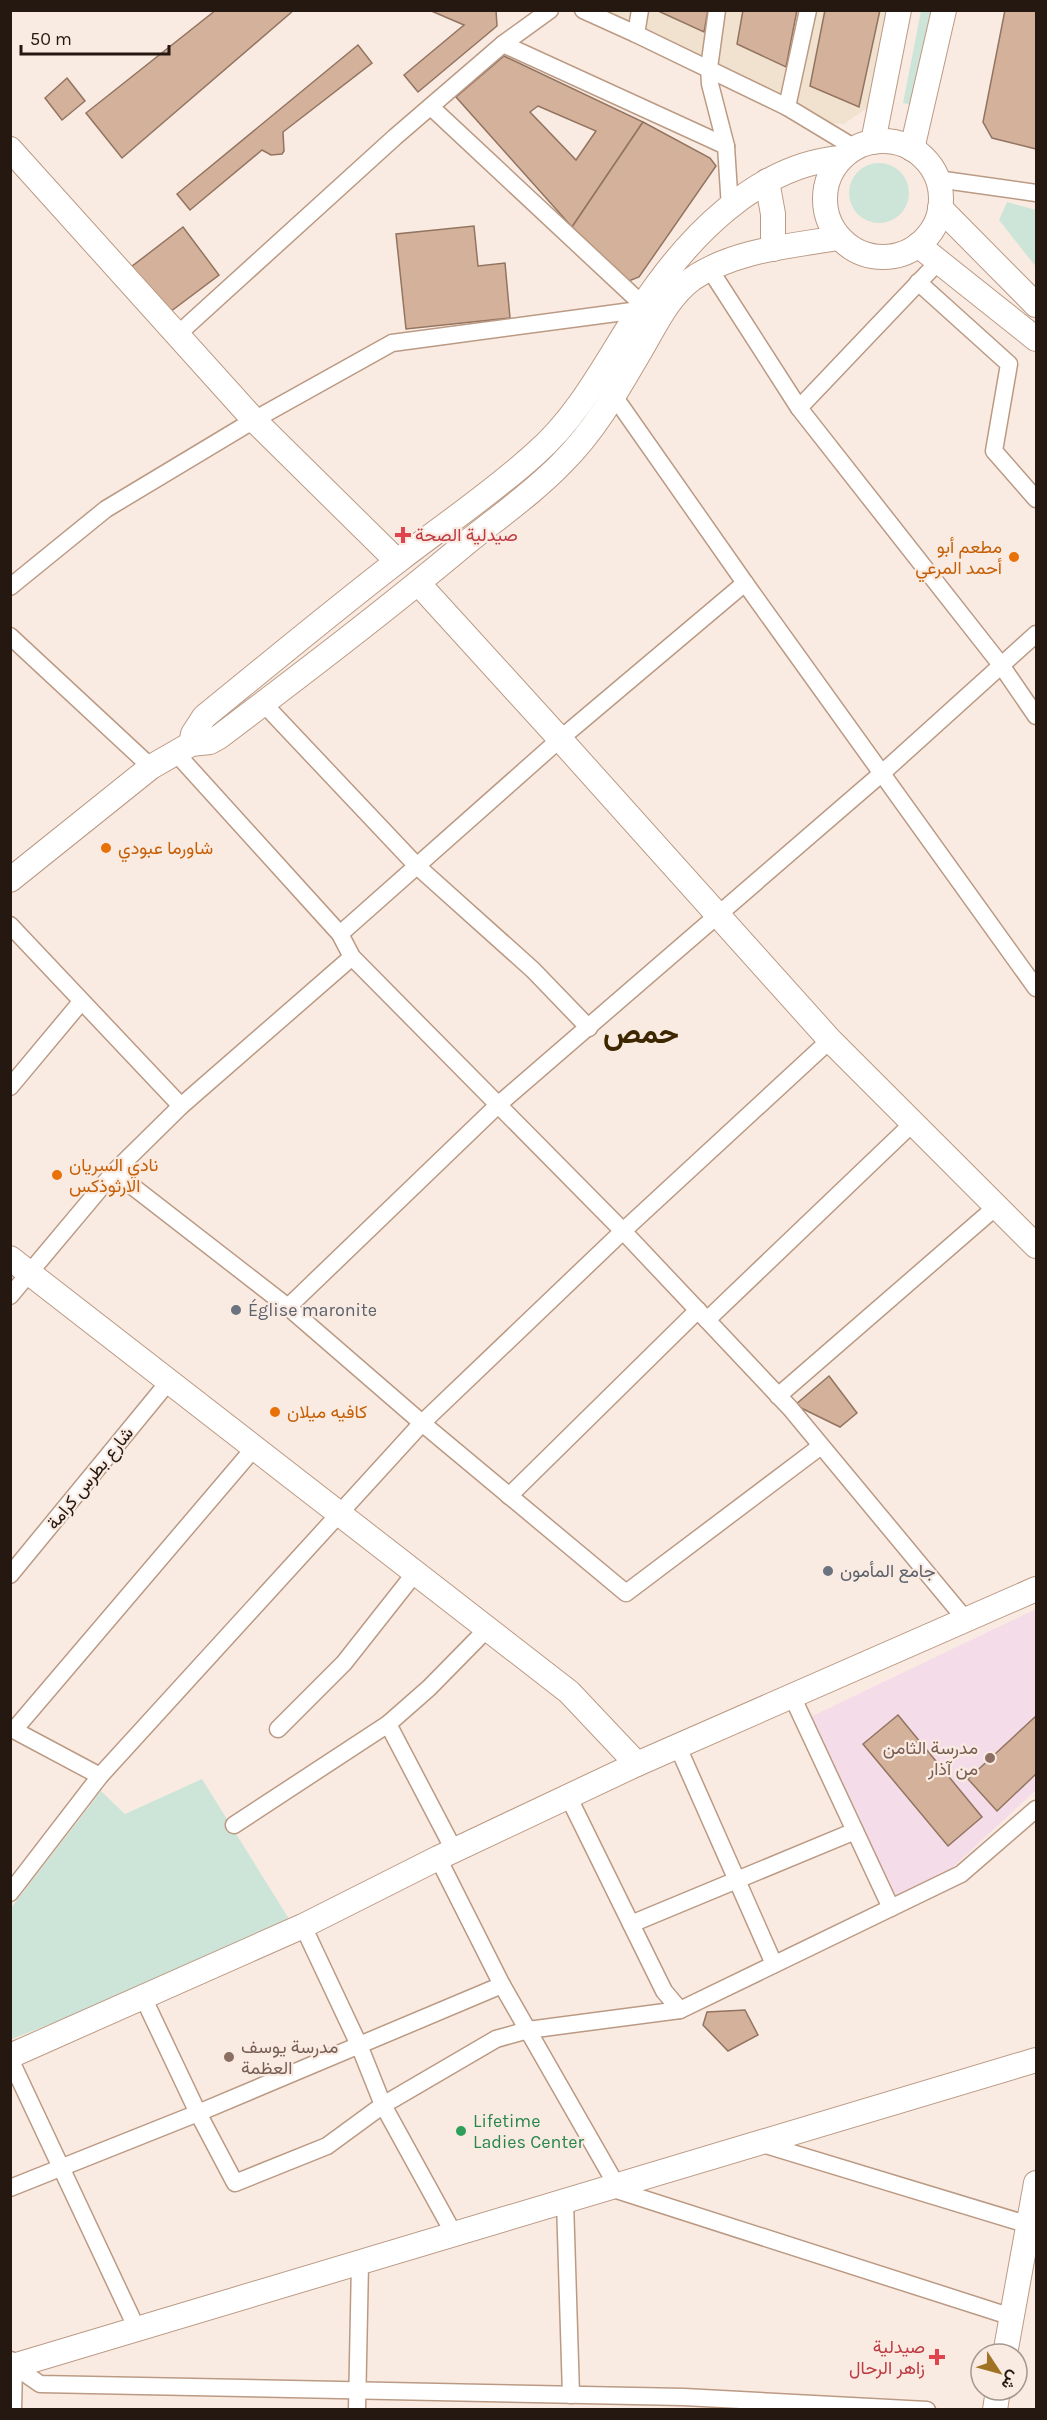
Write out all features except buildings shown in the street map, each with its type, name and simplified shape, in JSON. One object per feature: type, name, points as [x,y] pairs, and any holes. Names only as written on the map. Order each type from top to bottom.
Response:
[{"type":"main road","points":[[183,748],[204,717],[397,561],[513,473],[561,428],[593,385],[641,308],[683,253],[746,194],[794,168],[857,149],[894,142],[912,149],[927,162],[937,179],[941,194],[940,208],[932,229],[918,245],[906,252],[877,257],[863,254],[839,238],[828,219],[825,198],[829,177],[857,149],[899,10]]},
{"type":"main road","points":[[912,149],[944,10]]},
{"type":"main road","points":[[10,149],[254,420],[397,561]]},
{"type":"main road","points":[[767,182],[773,214],[773,249]]},
{"type":"main road","points":[[940,208],[1036,305]]},
{"type":"main road","points":[[10,880],[151,767],[183,748],[210,742],[219,737],[418,584],[561,464],[597,423],[671,300],[690,280],[709,268],[730,260],[773,249],[839,238]]},
{"type":"main road","points":[[918,245],[1036,339]]},
{"type":"main road","points":[[418,584],[830,1040],[1036,1246]]},
{"type":"main road","points":[[10,1258],[569,1692],[637,1764]]},
{"type":"main road","points":[[10,2058],[303,1926],[446,1854],[637,1764],[1036,1589]]},
{"type":"main road","points":[[12,2364],[360,2263],[1036,2060]]},
{"type":"main road","points":[[1007,2342],[1033,2226],[1036,2183]]},
{"type":"street","points":[[177,335],[431,106],[503,44],[550,10]]},
{"type":"street","points":[[583,10],[787,107],[857,149]]},
{"type":"street","points":[[636,34],[640,10]]},
{"type":"street","points":[[717,10],[709,68],[710,84],[726,146],[730,208]]},
{"type":"street","points":[[787,107],[808,10]]},
{"type":"street","points":[[503,44],[726,146]]},
{"type":"street","points":[[431,106],[641,308]]},
{"type":"street","points":[[937,179],[1036,193]]},
{"type":"street","points":[[799,408],[938,262]]},
{"type":"street","points":[[709,268],[799,408],[1001,665],[1036,716]]},
{"type":"street","points":[[918,282],[1009,364],[994,451],[1036,499]]},
{"type":"street","points":[[10,586],[106,509],[254,420],[392,343],[641,308]]},
{"type":"street","points":[[614,396],[881,774],[1036,988]]},
{"type":"street","points":[[340,934],[560,739],[745,583]]},
{"type":"street","points":[[288,1307],[499,1104],[881,774],[1036,634]]},
{"type":"street","points":[[12,641],[151,767]]},
{"type":"street","points":[[263,703],[417,866],[533,970],[589,1028]]},
{"type":"street","points":[[183,748],[340,934],[352,957],[623,1231],[778,1396],[966,1620]]},
{"type":"street","points":[[10,925],[181,1106]]},
{"type":"street","points":[[10,1296],[114,1172],[181,1106],[352,957]]},
{"type":"street","points":[[10,1086],[81,1002]]},
{"type":"street","points":[[10,1893],[100,1776],[422,1423],[623,1231],[830,1040]]},
{"type":"street","points":[[509,1496],[913,1123]]},
{"type":"street","points":[[114,1172],[288,1307],[422,1423],[626,1593],[821,1446]]},
{"type":"street","points":[[778,1396],[997,1206]]},
{"type":"street","name":"شارع بطرس كرامة","points":[[11,1574],[170,1380]]},
{"type":"street","points":[[100,1776],[12,1729],[255,1447]]},
{"type":"street","points":[[278,1729],[344,1663],[415,1573]]},
{"type":"street","points":[[234,1826],[388,1724],[429,1688],[487,1629]]},
{"type":"street","points":[[792,1696],[891,1908]]},
{"type":"street","points":[[388,1724],[502,1985],[613,2187],[1012,2317]]},
{"type":"street","points":[[678,1747],[774,1964]]},
{"type":"street","points":[[568,1796],[664,1991],[680,2010]]},
{"type":"street","points":[[143,1997],[198,2113],[235,2183],[327,2146],[383,2105],[496,2039],[528,2030],[680,2010],[961,1874],[1036,1809]]},
{"type":"street","points":[[631,1924],[855,1831]]},
{"type":"street","points":[[303,1926],[359,2045],[383,2105],[454,2235]]},
{"type":"street","points":[[10,2188],[198,2113],[502,1985]]},
{"type":"street","points":[[10,2058],[137,2329]]},
{"type":"street","points":[[759,2143],[1033,2226]]},
{"type":"street","points":[[565,2201],[571,2395]]},
{"type":"street","points":[[357,2409],[360,2263]]},
{"type":"street","points":[[12,2364],[40,2384],[571,2395],[691,2404],[927,2409]]},
{"type":"street","points":[[12,2364],[13,2409]]},
{"type":"shaded area","points":[[583,11],[896,11],[867,108],[844,124],[824,123]]},
{"type":"shaded area","points":[[1036,1609],[1036,1790],[952,1868],[894,1896],[806,1719]]},
{"type":"green space","points":[[921,11],[938,11],[919,106],[903,103]]},
{"type":"green space","points":[[879,163],[900,172],[909,193],[900,214],[879,223],[858,214],[849,193],[858,172]]},
{"type":"green space","points":[[1007,202],[1036,210],[1036,267],[999,220]]},
{"type":"green space","points":[[202,1779],[294,1927],[12,2039],[10,1909],[101,1791],[125,1814]]},
{"type":"place","name":"صيدلية الصحة","points":[[403,535]]},
{"type":"place","name":"مطعم أبو أحمد المرعي","points":[[1014,557]]},
{"type":"place","name":"شاورما عبودي","points":[[106,848]]},
{"type":"place","name":"نادي السريان الارثوذكس","points":[[57,1175]]},
{"type":"place","name":"Église maronite","points":[[236,1310]]},
{"type":"place","name":"كافيه ميلان","points":[[275,1412]]},
{"type":"place","name":"جامع المأمون","points":[[828,1571]]},
{"type":"place","name":"مدرسة الثامن من آذار","points":[[990,1758]]},
{"type":"place","name":"مدرسة يوسف العظمة","points":[[229,2057]]},
{"type":"place","name":"Lifetime Ladies Center","points":[[461,2131]]},
{"type":"place","name":"صيدلية زاهر الرحال","points":[[937,2357]]},
{"type":"district","name":"حمص","points":[[641,1033]]}]
